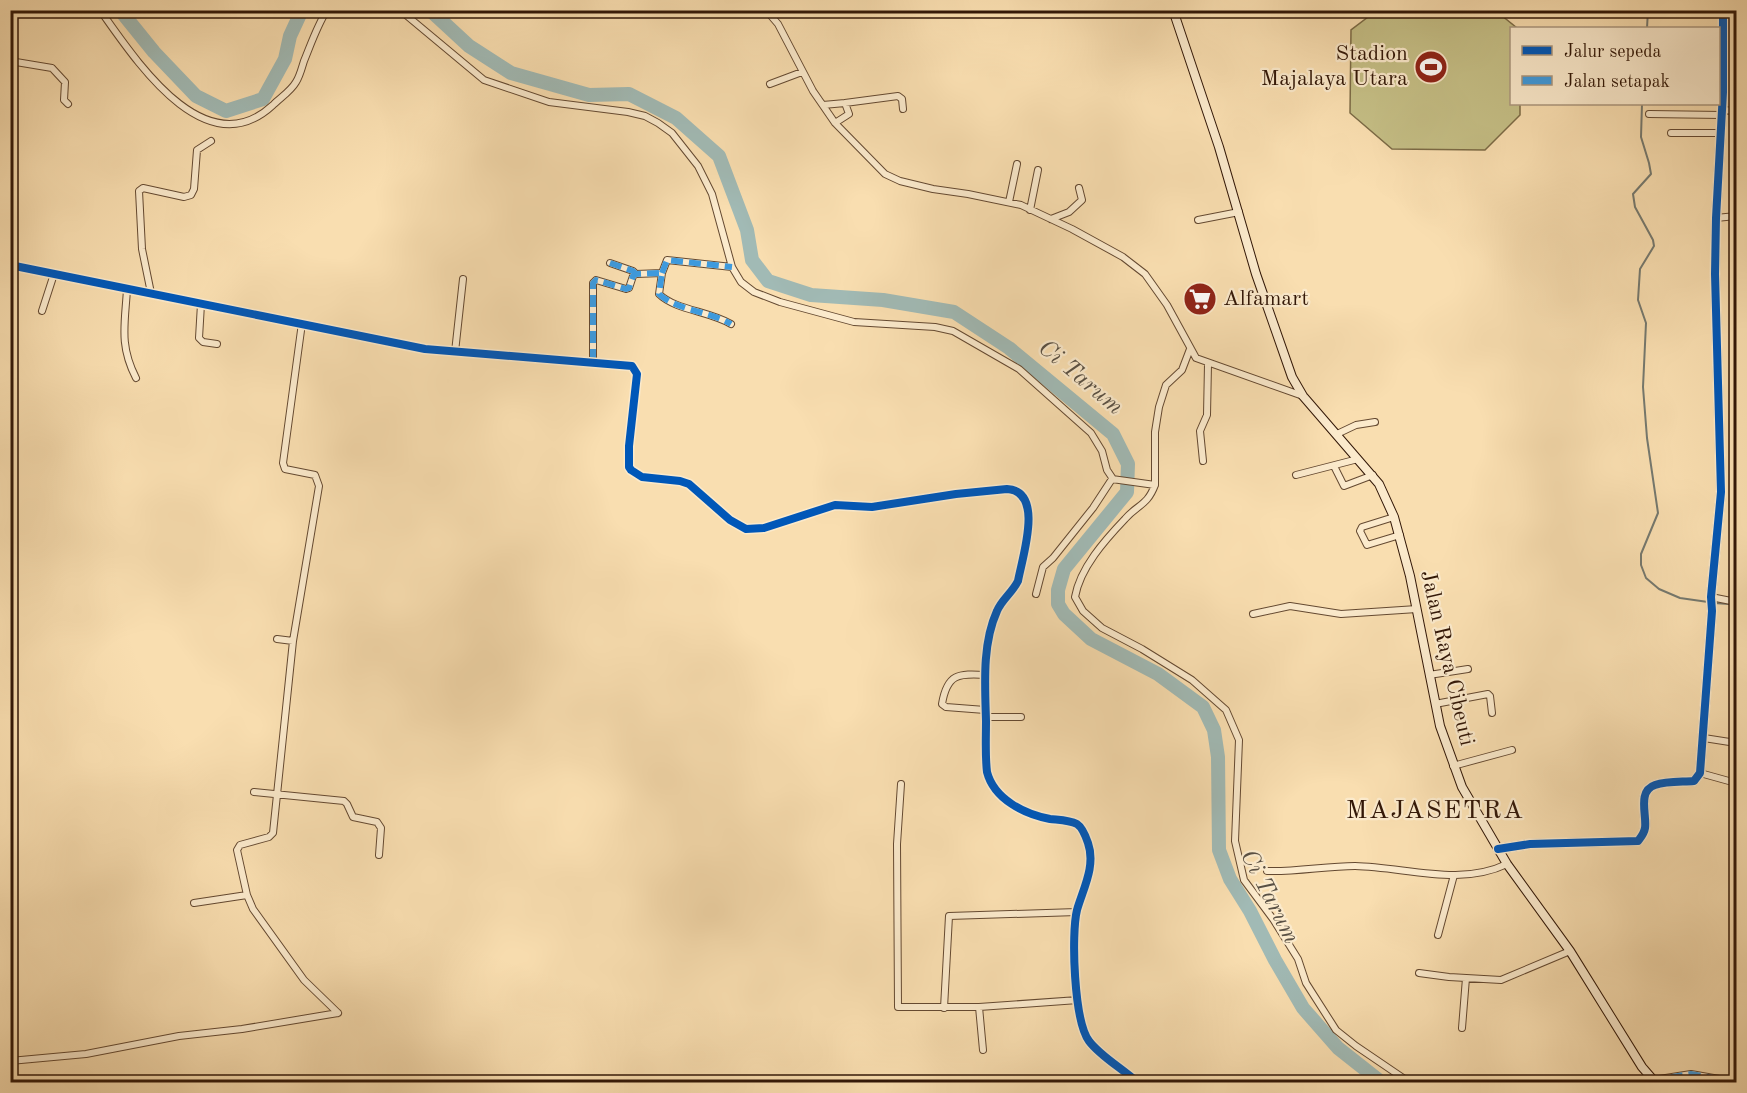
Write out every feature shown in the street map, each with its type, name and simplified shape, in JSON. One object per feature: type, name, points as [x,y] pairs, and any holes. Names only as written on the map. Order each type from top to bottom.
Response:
[{"type":"main road","name":"Jalan Raya Cibeuti","points":[[1173,10],[1239,212],[1256,274],[1285,358],[1303,396],[1373,476],[1394,517],[1417,609],[1440,726],[1462,787],[1507,864],[1570,951],[1642,1066],[1654,1081]]},
{"type":"street","points":[[100,10],[137,62],[152,77],[194,115],[218,124],[236,124],[257,117],[296,83],[317,28],[327,10]]},
{"type":"street","points":[[400,10],[484,81],[549,102],[645,116],[672,133],[698,166],[712,194],[732,267],[741,282],[754,292],[780,302],[854,322],[935,327],[962,336],[1019,369],[1091,434],[1102,451],[1107,470],[1114,478],[1153,484]]},
{"type":"street","points":[[766,10],[778,24],[802,72],[835,123],[885,174],[900,181],[1009,202],[1051,219],[1123,257],[1145,274],[1167,305],[1196,358],[1303,396]]},
{"type":"street","points":[[1498,849],[1530,844],[1638,841],[1645,829],[1644,797],[1647,790],[1652,785],[1661,783],[1694,781],[1700,773],[1721,492],[1715,274],[1722,112],[1723,10]]},
{"type":"street","points":[[10,61],[52,68],[64,82],[64,100],[68,104]]},
{"type":"street","points":[[770,84],[802,72]]},
{"type":"street","points":[[823,105],[898,96],[902,99],[903,109]]},
{"type":"street","points":[[835,123],[849,114],[845,103]]},
{"type":"street","points":[[1649,114],[1737,111]]},
{"type":"street","points":[[1671,133],[1721,133]]},
{"type":"street","points":[[152,293],[141,240],[139,190],[143,188],[183,197],[191,195],[194,189],[197,150],[211,141]]},
{"type":"street","points":[[1009,202],[1017,164]]},
{"type":"street","points":[[1030,210],[1038,170]]},
{"type":"street","points":[[1051,219],[1066,214],[1082,200],[1079,188]]},
{"type":"street","points":[[1198,220],[1239,212]]},
{"type":"street","points":[[1716,218],[1737,216]]},
{"type":"street","points":[[731,324],[708,313],[675,304],[659,294],[662,273],[667,260],[732,267]]},
{"type":"street","points":[[610,263],[636,274],[662,273]]},
{"type":"street","points":[[10,265],[425,349],[632,366],[637,373],[630,446],[629,467],[631,470],[642,477],[689,484],[730,520],[746,529],[764,528],[835,505],[872,507],[1007,489],[1024,496],[1029,510],[1018,581],[1015,588],[997,609],[992,624],[986,675],[987,772],[989,780],[1005,799],[1027,812],[1073,823],[1082,829],[1089,846],[1090,862],[1077,912],[1074,949],[1083,1032],[1089,1041],[1137,1083]]},
{"type":"street","points":[[42,311],[54,273]]},
{"type":"street","points":[[593,361],[593,283],[598,280],[626,289],[629,288],[636,274]]},
{"type":"street","points":[[455,352],[463,279]]},
{"type":"street","points":[[127,289],[125,348],[127,361],[136,378]]},
{"type":"street","points":[[201,304],[199,338],[203,342],[217,344]]},
{"type":"street","points":[[10,1061],[86,1054],[179,1036],[242,1029],[338,1013],[312,989],[296,970],[254,909],[247,895],[238,847],[272,835],[293,641],[319,486],[315,474],[290,471],[285,469],[283,463],[302,323]]},
{"type":"street","points":[[1190,349],[1182,370],[1166,385],[1159,407],[1150,498],[1126,518],[1084,569],[1077,584],[1075,597],[1083,611],[1102,628],[1142,649],[1192,680],[1226,710],[1239,740],[1235,841],[1244,880],[1273,919],[1298,959],[1306,983],[1336,1030],[1409,1083]]},
{"type":"street","points":[[1203,461],[1200,431],[1207,415],[1208,364]]},
{"type":"street","points":[[1337,434],[1356,425],[1375,422]]},
{"type":"street","points":[[1296,475],[1358,459]]},
{"type":"street","points":[[1334,466],[1344,486],[1373,476]]},
{"type":"street","points":[[1036,594],[1043,567],[1053,558],[1093,508],[1114,478]]},
{"type":"street","points":[[1394,517],[1362,527],[1360,531],[1367,545],[1400,535]]},
{"type":"street","points":[[1712,599],[1737,602]]},
{"type":"street","points":[[1253,614],[1290,606],[1341,614],[1417,609]]},
{"type":"street","points":[[276,639],[293,641]]},
{"type":"street","points":[[1429,675],[1468,669]]},
{"type":"street","points":[[986,675],[965,674],[955,678],[945,688],[942,704],[946,707],[1021,717]]},
{"type":"street","points":[[1435,704],[1488,694],[1492,713]]},
{"type":"street","points":[[1704,738],[1737,742]]},
{"type":"street","points":[[1453,766],[1512,750]]},
{"type":"street","points":[[1700,773],[1737,783]]},
{"type":"street","points":[[901,784],[897,844],[897,1005],[944,1008],[1078,1000]]},
{"type":"street","points":[[254,792],[344,801],[353,818],[380,824],[380,855]]},
{"type":"street","points":[[1267,871],[1300,871],[1358,866],[1476,875],[1507,864]]},
{"type":"street","points":[[1438,934],[1454,875]]},
{"type":"street","points":[[194,903],[247,895]]},
{"type":"street","points":[[944,1008],[949,916],[1077,912]]},
{"type":"street","points":[[1419,973],[1504,979],[1570,951]]},
{"type":"street","points":[[1462,1028],[1466,978]]},
{"type":"street","points":[[979,1007],[983,1050]]},
{"type":"street","points":[[1654,1081],[1691,1074],[1737,1082]]},
{"type":"shaded area","name":"Stadion Majalaya Utara","points":[[1376,11],[1496,11],[1516,27],[1510,27],[1510,105],[1520,105],[1520,115],[1485,150],[1392,149],[1350,113],[1351,30]]},
{"type":"waterway","name":"Ci Tarum","points":[[120,10],[154,52],[196,96],[226,111],[263,99],[285,59],[290,36],[302,10]]},
{"type":"waterway","name":"Ci Tarum","points":[[430,10],[469,46],[511,73],[589,95],[629,94],[676,118],[719,156],[747,230],[752,260],[768,281],[811,295],[883,300],[954,312],[1009,348],[1113,434],[1128,464],[1127,492],[1064,569],[1058,590],[1058,604],[1064,614],[1091,639],[1158,674],[1203,707],[1214,730],[1218,757],[1219,850],[1230,879],[1303,1008],[1338,1048],[1381,1082]]},
{"type":"waterway","points":[[1647,27],[1648,10]]},
{"type":"waterway","points":[[1642,105],[1641,137],[1651,174],[1633,194],[1635,207],[1654,246],[1640,269],[1638,300],[1646,323],[1643,387],[1647,438],[1658,513],[1641,554],[1641,565],[1646,578],[1659,589],[1680,598],[1708,602]]},
{"type":"waterway","points":[[1714,603],[1729,604]]},
{"type":"marked path","points":[[662,273],[667,260],[732,267]]},
{"type":"marked path","points":[[610,263],[636,274]]},
{"type":"marked path","points":[[593,361],[593,283],[596,280],[626,289],[629,288],[636,274],[662,273],[659,294],[674,304],[731,324]]},
{"type":"marked path","points":[[1653,1080],[1691,1074],[1736,1082]]},
{"type":"cycle path","points":[[1498,849],[1530,844],[1638,841],[1645,828],[1644,798],[1649,788],[1664,783],[1694,781],[1700,773],[1712,611],[1711,597],[1721,492],[1715,274],[1723,92],[1723,10]]},
{"type":"cycle path","points":[[10,265],[425,349],[632,366],[637,374],[629,446],[631,470],[642,477],[689,484],[730,520],[746,529],[764,528],[835,505],[872,507],[1007,489],[1019,493],[1025,501],[1028,513],[1023,557],[1018,581],[997,611],[992,624],[987,651],[985,679],[987,772],[996,790],[1011,804],[1040,817],[1074,823],[1084,833],[1090,852],[1090,869],[1077,910],[1074,938],[1075,977],[1080,1015],[1084,1031],[1094,1047],[1137,1082]]},
{"type":"place","name":"Stadion Majalaya Utara","points":[[1431,67]]},
{"type":"place","name":"Alfamart","points":[[1200,299]]},
{"type":"district","name":"MAJASETRA","points":[[1435,811]]}]
